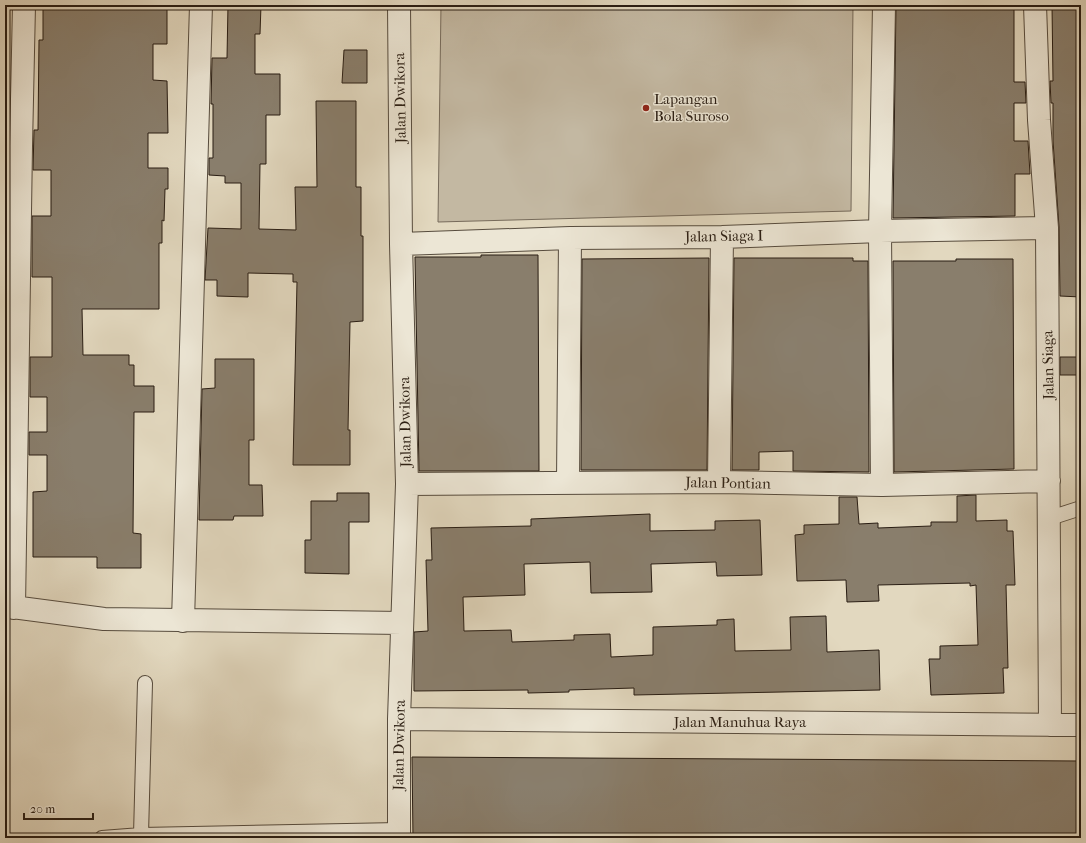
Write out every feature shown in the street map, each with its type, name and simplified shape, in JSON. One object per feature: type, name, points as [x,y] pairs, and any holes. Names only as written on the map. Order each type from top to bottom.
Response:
[{"type":"street","points":[[24,5],[10,607],[104,619],[402,623]]},
{"type":"street","points":[[183,621],[201,5]]},
{"type":"street","name":"Jalan Dwikora","points":[[399,5],[401,244],[407,484],[399,719],[399,834]]},
{"type":"street","points":[[882,485],[880,231],[884,5]]},
{"type":"street","name":"Jalan Siaga","points":[[1035,5],[1039,120],[1047,228],[1050,518],[1050,725]]},
{"type":"street","name":"Jalan Siaga I","points":[[401,244],[570,238],[722,237],[880,231],[1047,228]]},
{"type":"street","points":[[719,482],[722,237]]},
{"type":"street","points":[[568,483],[570,238]]},
{"type":"street","name":"Jalan Pontian","points":[[407,484],[719,482],[882,485],[1049,481]]},
{"type":"street","name":"Jalan Manuhua Raya","points":[[399,719],[1081,725]]},
{"type":"lane","points":[[1050,518],[1081,508]]},
{"type":"lane","points":[[141,835],[145,683]]},
{"type":"lane","points":[[102,838],[141,835],[399,834]]},
{"type":"shaded area","name":"Lapangan Bola Suroso","points":[[441,5],[853,5],[851,211],[438,222]]},
{"type":"building","points":[[43,5],[167,5],[167,44],[153,44],[153,80],[167,81],[168,133],[148,133],[148,168],[168,168],[168,189],[165,189],[164,221],[162,220],[162,243],[159,243],[159,309],[82,309],[83,355],[129,355],[129,365],[134,365],[134,386],[154,386],[154,412],[134,412],[133,533],[141,534],[141,568],[97,568],[97,557],[33,557],[33,492],[47,491],[47,455],[29,455],[29,432],[47,432],[47,397],[30,397],[30,357],[52,357],[52,277],[32,277],[32,216],[51,216],[51,170],[33,170],[34,130],[38,130],[39,40],[43,40]]},
{"type":"building","points":[[228,5],[261,5],[260,34],[255,34],[255,74],[280,74],[280,115],[266,115],[266,164],[260,164],[259,229],[296,230],[295,187],[317,187],[316,101],[356,101],[356,187],[361,187],[361,236],[363,236],[363,321],[350,322],[348,430],[350,430],[350,465],[293,465],[297,282],[293,282],[293,274],[248,273],[248,297],[217,296],[217,280],[205,280],[208,228],[241,229],[241,183],[225,183],[225,176],[209,175],[209,158],[213,158],[213,104],[211,104],[212,58],[227,58]]},
{"type":"building","points":[[896,5],[1014,5],[1014,82],[1025,82],[1026,103],[1014,103],[1014,141],[1028,141],[1030,174],[1015,174],[1015,216],[893,218]]},
{"type":"building","points":[[1052,5],[1081,5],[1081,297],[1060,296],[1059,227],[1053,141],[1053,103],[1051,103],[1050,81],[1053,81]]},
{"type":"building","points":[[344,50],[367,50],[367,83],[342,83]]},
{"type":"building","points":[[481,255],[538,255],[539,471],[419,471],[415,257],[481,257]]},
{"type":"building","points":[[709,258],[707,470],[581,470],[582,259]]},
{"type":"building","points":[[734,258],[853,258],[853,261],[868,261],[869,472],[793,471],[793,451],[759,452],[759,470],[732,470]]},
{"type":"building","points":[[956,259],[1013,259],[1014,469],[894,472],[893,261],[956,261]]},
{"type":"building","points":[[1060,357],[1081,357],[1081,375],[1060,375]]},
{"type":"building","points":[[215,359],[254,359],[254,440],[249,440],[249,485],[262,485],[263,516],[234,516],[233,520],[199,520],[202,389],[215,388]]},
{"type":"building","points":[[337,493],[369,493],[369,522],[349,522],[349,574],[305,573],[305,540],[311,540],[311,501],[337,501]]},
{"type":"building","points":[[976,495],[976,521],[1007,520],[1007,531],[1013,531],[1015,585],[1006,585],[1008,668],[1003,668],[1004,693],[931,695],[929,659],[940,659],[940,646],[978,645],[976,585],[970,586],[970,583],[878,585],[879,601],[847,602],[846,580],[797,581],[795,535],[804,534],[804,525],[839,524],[839,497],[857,497],[859,524],[878,523],[878,528],[931,526],[931,522],[957,522],[957,496]]},
{"type":"building","points":[[650,514],[650,531],[715,530],[715,521],[760,520],[762,575],[717,576],[716,562],[651,564],[652,592],[591,593],[590,562],[524,564],[525,595],[463,597],[464,631],[511,630],[512,642],[574,640],[574,635],[610,634],[611,657],[653,655],[653,627],[717,625],[717,620],[734,619],[735,651],[791,650],[790,617],[826,616],[827,652],[879,650],[880,690],[634,695],[634,688],[528,693],[528,690],[414,691],[414,632],[428,631],[426,560],[432,560],[431,528],[531,526],[531,519]]},
{"type":"building","points":[[412,757],[1081,761],[1081,838],[413,838]]},
{"type":"place","name":"Lapangan Bola Suroso","points":[[646,108]]}]
